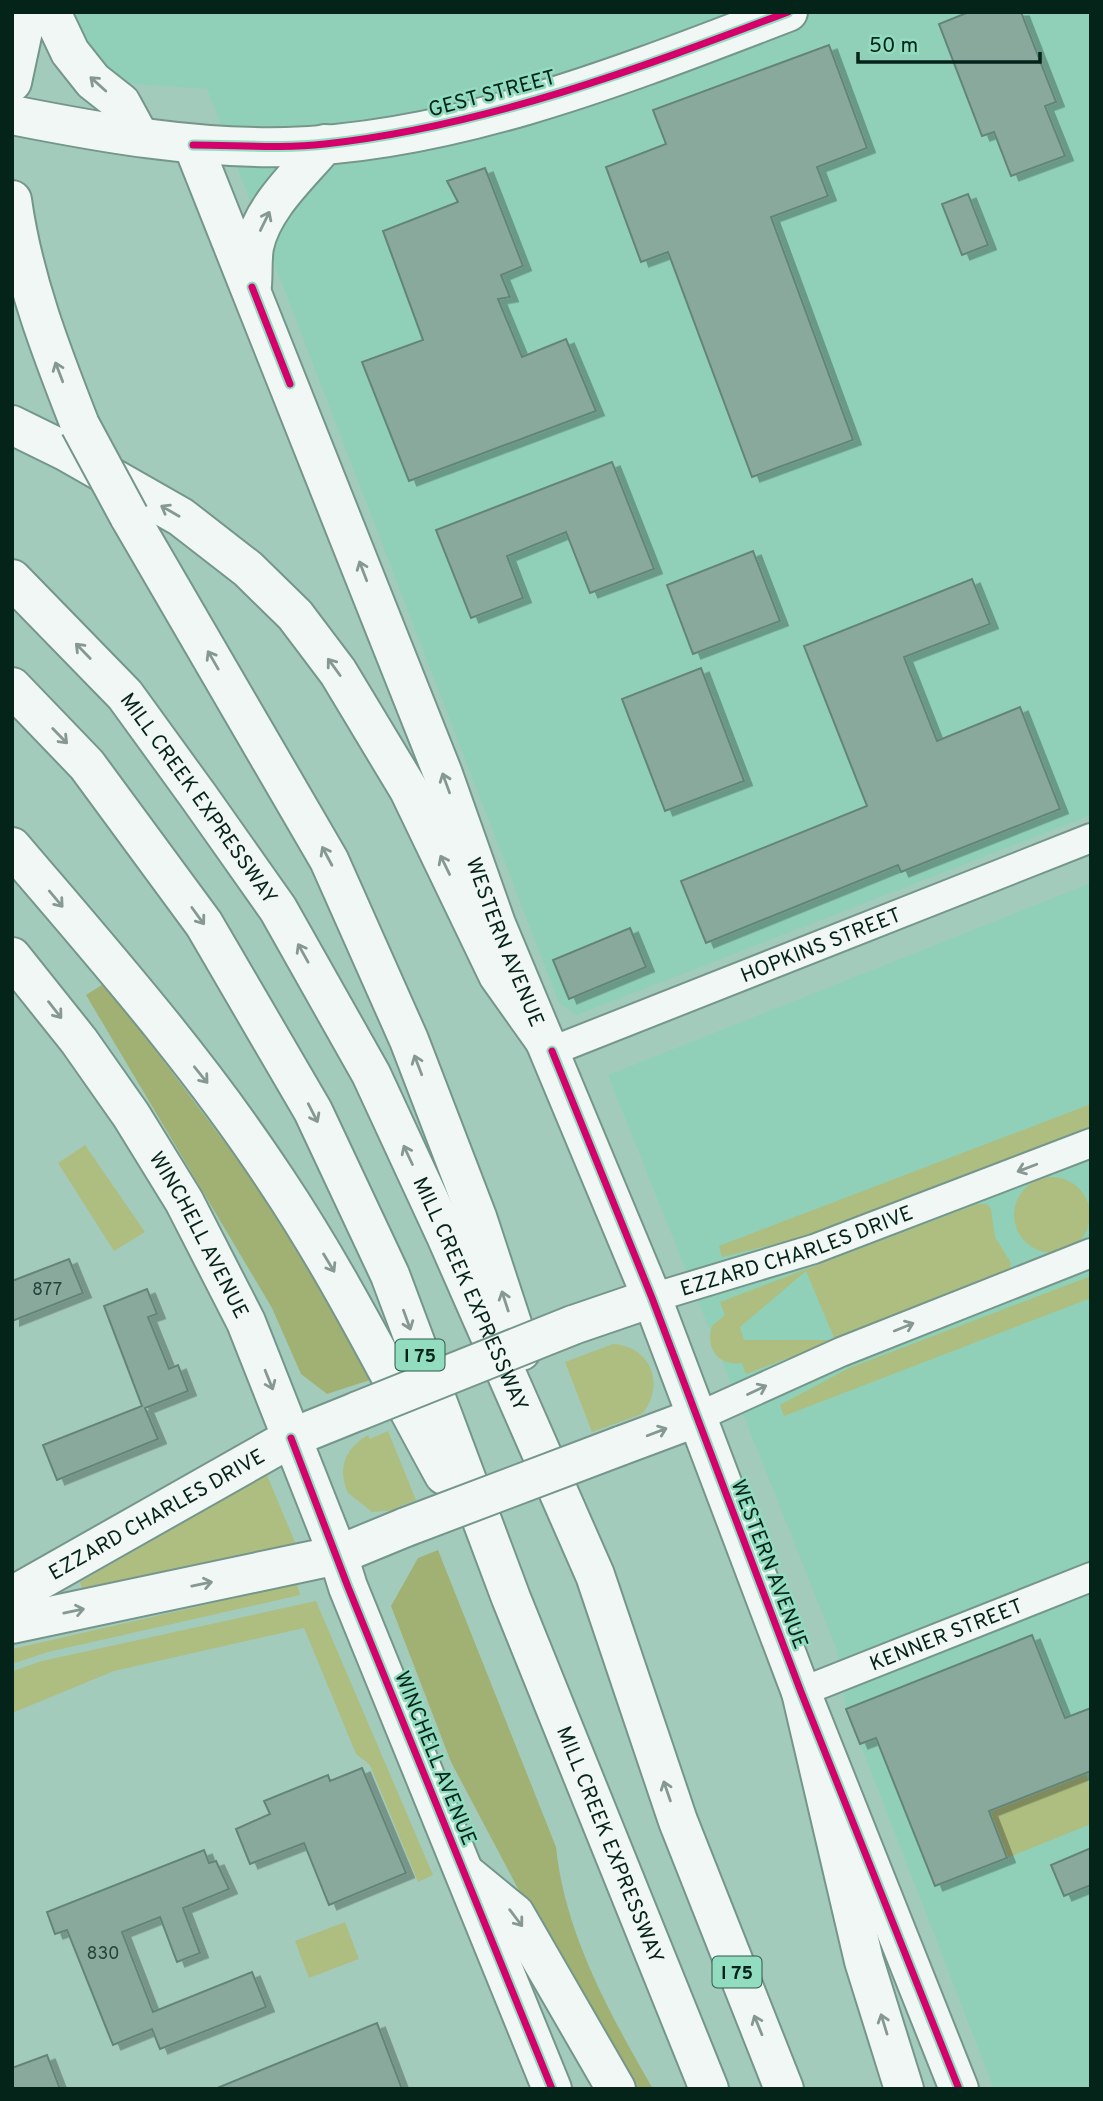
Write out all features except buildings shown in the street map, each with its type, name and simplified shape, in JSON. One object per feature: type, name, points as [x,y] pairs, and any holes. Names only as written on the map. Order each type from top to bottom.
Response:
[{"type":"main road","points":[[12,82],[27,12]]},
{"type":"main road","points":[[51,12],[70,52],[93,81],[121,103],[139,136]]},
{"type":"main road","name":"GEST STREET","points":[[12,115],[193,145],[325,144],[435,127],[513,108],[788,12]]},
{"type":"main road","points":[[252,287],[254,246],[262,224],[271,208],[325,144]]},
{"type":"main road","name":"WESTERN AVENUE","points":[[193,145],[252,287],[443,775],[496,924],[552,1051],[652,1298],[695,1418],[801,1692],[959,2089]]},
{"type":"main road","points":[[12,200],[17,235],[39,318],[80,425],[129,516],[329,860],[409,1040],[477,1217],[595,1575]]},
{"type":"main road","points":[[12,425],[67,452],[181,517],[248,569],[295,615],[338,672],[409,790],[498,975],[552,1051]]},
{"type":"main road","name":"MILL CREEK EXPRESSWAY","points":[[12,579],[125,695],[278,909],[371,1074],[446,1236],[595,1575],[678,1821],[784,2089]]},
{"type":"main road","name":"MILL CREEK EXPRESSWAY","points":[[12,687],[87,765],[204,924],[313,1111],[390,1275],[511,1598],[709,2089]]},
{"type":"main road","points":[[12,847],[211,1086],[275,1178],[331,1265],[511,1598]]},
{"type":"main road","name":"WINCHELL AVENUE","points":[[12,957],[79,1041],[131,1115],[184,1201],[232,1291],[338,1555],[348,1587],[552,2089]]},
{"type":"main road","name":"EZZARD CHARLES DRIVE","points":[[12,1596],[291,1438],[573,1325],[652,1298]]},
{"type":"main road","name":"EZZARD CHARLES DRIVE","points":[[12,1624],[338,1555],[695,1418]]},
{"type":"main road","points":[[801,1692],[864,1961],[904,2089]]},
{"type":"main road","points":[[465,1873],[515,1913],[615,2089]]},
{"type":"street","name":"HOPKINS STREET","points":[[552,1051],[1091,838]]},
{"type":"street","name":"EZZARD CHARLES DRIVE","points":[[652,1298],[814,1250],[1091,1143]]},
{"type":"street","name":"EZZARD CHARLES DRIVE","points":[[695,1418],[841,1352],[1091,1253]]},
{"type":"street","name":"KENNER STREET","points":[[801,1692],[1091,1577]]},
{"type":"shaded area","points":[[72,12],[1091,12],[1091,815],[577,1015],[559,1003],[207,89],[108,82],[76,54]]},
{"type":"shaded area","points":[[1091,883],[1091,2089],[994,2089],[846,1707],[837,1650],[608,1075]]},
{"type":"shaded area","points":[[105,983],[283,1220],[373,1379],[327,1394],[301,1374],[272,1308],[86,995]]},
{"type":"shaded area","points":[[1091,1104],[1091,1127],[799,1238],[722,1257],[719,1246]]},
{"type":"shaded area","points":[[85,1145],[145,1232],[114,1251],[58,1163]]},
{"type":"shaded area","points":[[1052,1177],[1067,1180],[1079,1188],[1087,1200],[1090,1215],[1087,1230],[1079,1242],[1067,1250],[1052,1253],[1037,1250],[1025,1242],[1017,1230],[1014,1215],[1017,1200],[1025,1188],[1037,1180]]},
{"type":"shaded area","points":[[977,1204],[987,1204],[991,1209],[995,1237],[1011,1263],[1009,1274],[746,1374],[742,1363],[720,1359],[712,1348],[712,1326],[725,1315],[720,1302]],"holes":[[[806,1271],[835,1340],[744,1340],[740,1327]]]},
{"type":"shaded area","points":[[1091,1276],[1091,1298],[784,1416],[780,1405],[849,1368]]},
{"type":"shaded area","points":[[613,1344],[626,1346],[645,1359],[651,1369],[653,1391],[642,1414],[592,1432],[565,1362]]},
{"type":"shaded area","points":[[388,1431],[416,1500],[398,1507],[399,1510],[372,1512],[348,1493],[343,1467],[349,1452],[360,1440],[368,1435],[370,1439]]},
{"type":"shaded area","points":[[267,1475],[297,1547],[84,1594],[80,1582]]},
{"type":"shaded area","points":[[438,1550],[556,1847],[561,1879],[579,1942],[621,2032],[653,2089],[636,2089],[533,1917],[451,1762],[391,1606],[418,1558]]},
{"type":"shaded area","points":[[297,1584],[300,1595],[48,1652],[12,1664],[12,1649]]},
{"type":"shaded area","points":[[316,1601],[433,1875],[418,1882],[370,1765],[356,1754],[304,1628],[114,1671],[12,1713],[12,1671],[42,1661]]},
{"type":"shaded area","points":[[1085,1773],[1091,1789],[1091,1824],[1007,1858],[989,1811]]},
{"type":"shaded area","points":[[345,1922],[359,1959],[309,1978],[295,1941]]},
{"type":"cycle path","points":[[193,145],[276,147],[325,144],[444,124],[561,93],[788,12]]},
{"type":"cycle path","points":[[252,287],[290,384]]},
{"type":"cycle path","points":[[552,1051],[652,1298],[801,1692],[959,2089]]},
{"type":"cycle path","points":[[291,1438],[348,1587],[552,2089]]}]
